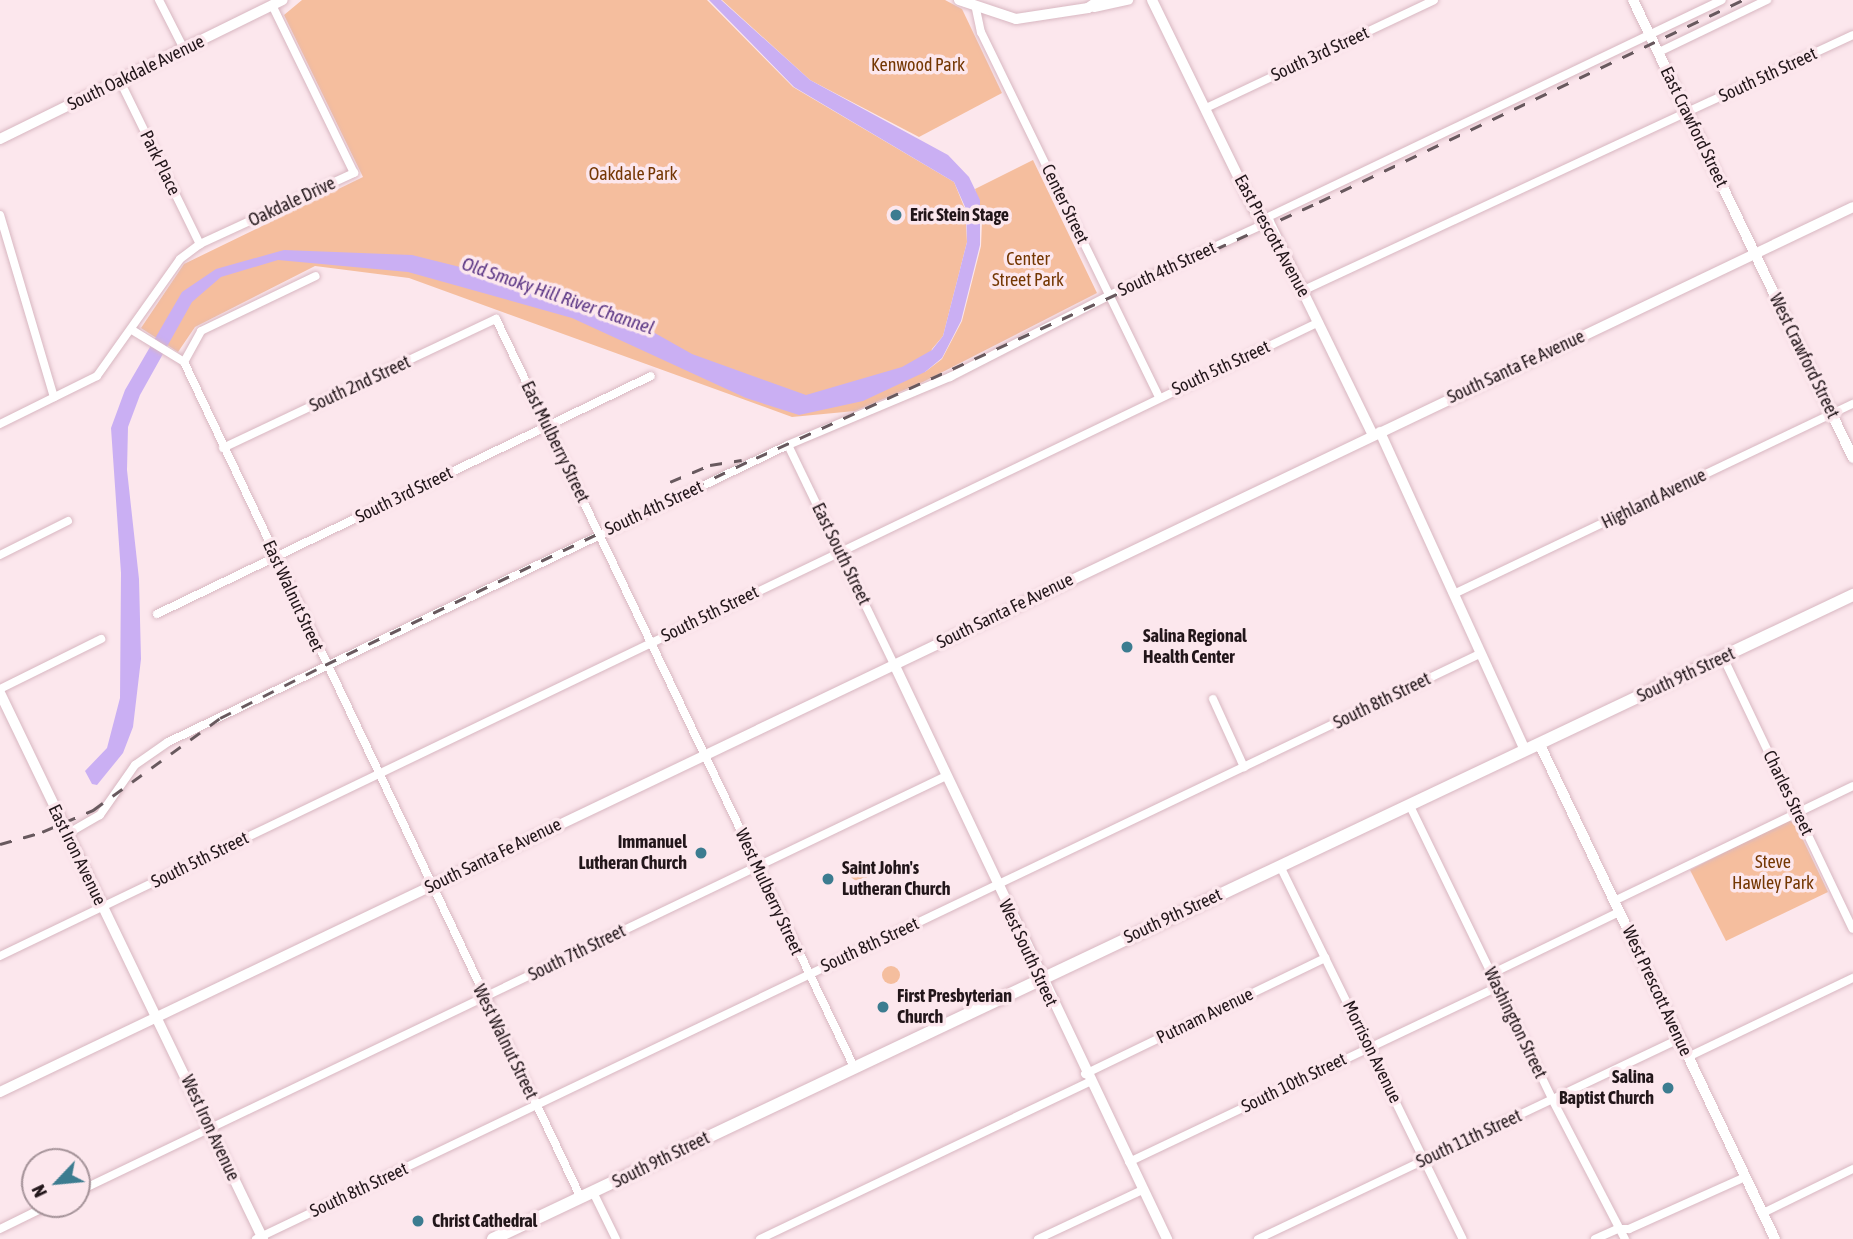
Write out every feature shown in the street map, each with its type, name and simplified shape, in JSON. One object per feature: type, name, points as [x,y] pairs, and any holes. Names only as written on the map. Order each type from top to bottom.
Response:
[{"type":"main road","name":"East Crawford Street","points":[[1633,0],[1755,253]]},
{"type":"main road","name":"South Santa Fe Avenue","points":[[0,1092],[1853,207]]},
{"type":"main road","name":"West Crawford Street","points":[[1755,253],[1853,458]]},
{"type":"main road","name":"South 9th Street","points":[[493,1239],[1853,595]]},
{"type":"street","points":[[159,0],[184,49]]},
{"type":"street","name":"South Oakdale Avenue","points":[[0,139],[273,8],[283,0]]},
{"type":"street","points":[[959,0],[976,9],[1016,19],[1088,9],[1128,0]]},
{"type":"street","points":[[1088,9],[1100,0]]},
{"type":"street","name":"East Prescott Avenue","points":[[1152,0],[1255,211],[1267,220],[1376,434]]},
{"type":"street","name":"South 3rd Street","points":[[1206,108],[1434,0]]},
{"type":"street","name":"South 4th Street","points":[[67,834],[100,815],[135,765],[168,742],[788,444],[950,377],[1110,295],[1722,0]]},
{"type":"street","points":[[1659,52],[1767,0]]},
{"type":"street","name":"Oakdale Drive","points":[[0,424],[97,376],[180,259],[200,244],[354,173],[273,8]]},
{"type":"street","name":"Center Street","points":[[976,9],[981,32],[1159,397]]},
{"type":"street","name":"South 5th Street","points":[[1304,290],[1686,109],[1692,111],[1853,35]]},
{"type":"street","name":"Park Place","points":[[120,81],[200,244]]},
{"type":"street","points":[[0,215],[54,397]]},
{"type":"street","points":[[132,330],[184,362],[201,331],[316,276]]},
{"type":"street","name":"East Mulberry Street","points":[[496,319],[705,754]]},
{"type":"street","name":"South 2nd Street","points":[[223,448],[496,319]]},
{"type":"street","name":"South 5th Street","points":[[0,956],[1319,322]]},
{"type":"street","name":"East Walnut Street","points":[[184,362],[430,886]]},
{"type":"street","name":"South 3rd Street","points":[[157,614],[651,376]]},
{"type":"street","name":"Highland Avenue","points":[[1454,594],[1853,404]]},
{"type":"street","points":[[1376,434],[1454,594],[1525,750]]},
{"type":"street","name":"East South Street","points":[[788,444],[894,664]]},
{"type":"street","points":[[0,555],[68,522]]},
{"type":"street","points":[[0,691],[101,639]]},
{"type":"street","name":"South 8th Street","points":[[260,1238],[1480,654]]},
{"type":"street","name":"Charles Street","points":[[1723,657],[1853,929]]},
{"type":"street","name":"West South Street","points":[[894,664],[944,778],[1167,1239]]},
{"type":"street","name":"East Iron Avenue","points":[[0,691],[102,907],[157,1016]]},
{"type":"street","points":[[1213,699],[1244,767]]},
{"type":"street","name":"West Prescott Avenue","points":[[1539,743],[1775,1239]]},
{"type":"street","name":"West Mulberry Street","points":[[705,754],[853,1067]]},
{"type":"street","name":"South 7th Street","points":[[91,1185],[944,778]]},
{"type":"street","points":[[1614,901],[1853,786]]},
{"type":"street","name":"Washington Street","points":[[1409,804],[1552,1099],[1617,1229],[1625,1239]]},
{"type":"street","name":"Morrison Avenue","points":[[1280,866],[1463,1239]]},
{"type":"street","name":"West Walnut Street","points":[[430,886],[536,1105],[587,1195],[616,1239]]},
{"type":"street","points":[[1491,974],[1619,912]]},
{"type":"street","name":"Putnam Avenue","points":[[1087,1078],[1325,958]]},
{"type":"street","points":[[1688,1057],[1853,978]]},
{"type":"street","name":"South 10th Street","points":[[1129,1161],[1497,987]]},
{"type":"street","name":"West Iron Avenue","points":[[157,1016],[260,1238]]},
{"type":"street","name":"South 11th Street","points":[[1258,1239],[1680,1039]]},
{"type":"street","points":[[760,1239],[1087,1078]]},
{"type":"street","points":[[1763,1213],[1853,1169]]},
{"type":"street","points":[[1595,1239],[1617,1229],[1629,1229],[1745,1177]]},
{"type":"street","points":[[1038,1239],[1142,1190]]},
{"type":"street","points":[[0,1229],[22,1218]]},
{"type":"green space","name":"Oakdale Park","points":[[302,0],[707,0],[793,87],[954,182],[965,209],[967,242],[943,336],[932,349],[925,372],[942,359],[962,321],[981,246],[982,221],[975,189],[1033,160],[1097,293],[923,382],[855,411],[792,417],[409,278],[315,266],[195,327],[178,352],[141,328],[184,264],[363,177],[284,15]]},
{"type":"green space","name":"Kenwood Park","points":[[722,0],[945,0],[962,9],[1002,93],[919,137],[810,80]]},
{"type":"green space","name":"Steve Hawley Park","points":[[1788,820],[1795,823],[1828,892],[1726,941],[1690,870]]},
{"type":"green space","points":[[859,861],[866,864],[869,871],[866,878],[859,881],[852,878],[849,871],[852,864]]},
{"type":"green space","points":[[891,966],[897,969],[900,975],[897,981],[891,984],[885,981],[882,975],[885,969]]},
{"type":"water","name":"Old Smoky Hill River Channel","points":[[709,0],[721,0],[810,80],[948,155],[969,177],[980,200],[980,245],[961,321],[942,358],[925,372],[863,401],[799,415],[746,398],[572,318],[408,272],[278,260],[221,277],[192,302],[140,395],[128,427],[127,470],[139,579],[141,659],[133,727],[123,753],[97,785],[92,784],[85,771],[107,748],[120,698],[121,573],[111,428],[125,390],[182,292],[216,269],[284,250],[412,255],[548,289],[653,332],[692,354],[806,395],[902,367],[932,350],[943,336],[967,242],[966,209],[954,182],[794,87]]},
{"type":"railway","points":[[0,844],[42,832],[93,810],[220,718],[325,665],[756,458],[1319,202],[1742,0]]},
{"type":"railway","points":[[670,482],[710,465],[742,460]]},
{"type":"place","name":"Eric Stein Stage","points":[[896,215]]},
{"type":"place","name":"Salina Regional Health Center","points":[[1127,647]]},
{"type":"place","name":"Immanuel Lutheran Church","points":[[701,853]]},
{"type":"place","name":"Saint John's Lutheran Church","points":[[828,879]]},
{"type":"place","name":"First Presbyterian Church","points":[[883,1007]]},
{"type":"place","name":"Salina Baptist Church","points":[[1668,1088]]},
{"type":"place","name":"Christ Cathedral","points":[[418,1221]]},
{"type":"park label","name":"Center Street Park","points":[[1028,270]]}]
